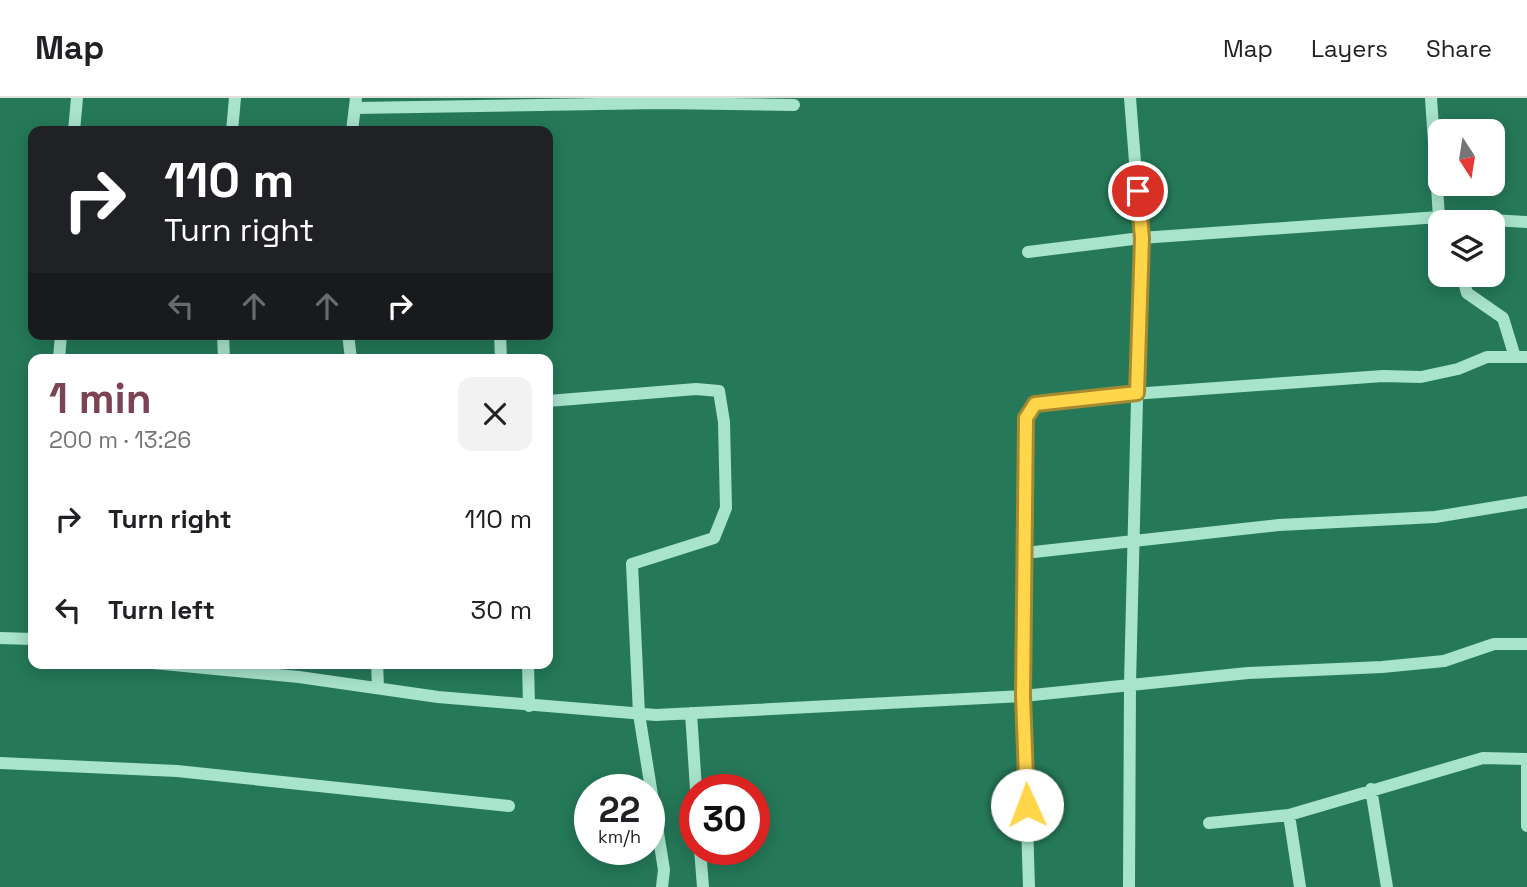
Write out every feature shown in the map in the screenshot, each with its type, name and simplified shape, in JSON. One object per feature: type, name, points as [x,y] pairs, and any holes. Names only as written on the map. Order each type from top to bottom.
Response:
[{"type":"street","points":[[74,126],[76,98]]},
{"type":"street","points":[[232,126],[235,98]]},
{"type":"street","points":[[1129,887],[1130,684],[1142,238],[1130,98]]},
{"type":"street","points":[[1431,98],[1439,210]]},
{"type":"street","points":[[353,126],[356,103],[794,105]]},
{"type":"street","points":[[1028,251],[1142,238],[1428,221]]},
{"type":"street","points":[[1505,221],[1527,222]]},
{"type":"street","points":[[1029,887],[1023,696],[1024,439],[1026,418],[1035,404],[1137,393],[1421,377],[1458,369],[1487,357],[1521,357],[1503,318],[1467,293],[1465,287]]},
{"type":"street","points":[[553,401],[696,388],[719,391],[724,422],[726,508],[714,538],[632,564],[639,714],[664,870],[662,887]]},
{"type":"street","points":[[1025,553],[1279,526],[1435,517],[1527,502]]},
{"type":"street","points":[[0,638],[28,639]]},
{"type":"street","points":[[252,669],[530,706],[639,714],[1023,696],[1248,673],[1382,667],[1444,660],[1494,643],[1527,645]]},
{"type":"street","points":[[377,669],[378,687]]},
{"type":"street","points":[[528,669],[530,706]]},
{"type":"street","points":[[691,713],[695,774]]},
{"type":"street","points":[[1209,823],[1289,815],[1483,758],[1526,759],[1527,826]]},
{"type":"street","points":[[0,763],[177,771],[509,806]]},
{"type":"street","points":[[1371,789],[1387,887]]},
{"type":"street","points":[[1289,815],[1300,887]]},
{"type":"street","points":[[701,865],[703,887]]},
{"type":"route","points":[[1027,805],[1023,696],[1026,418],[1035,404],[1137,393],[1142,238],[1138,191]]}]
